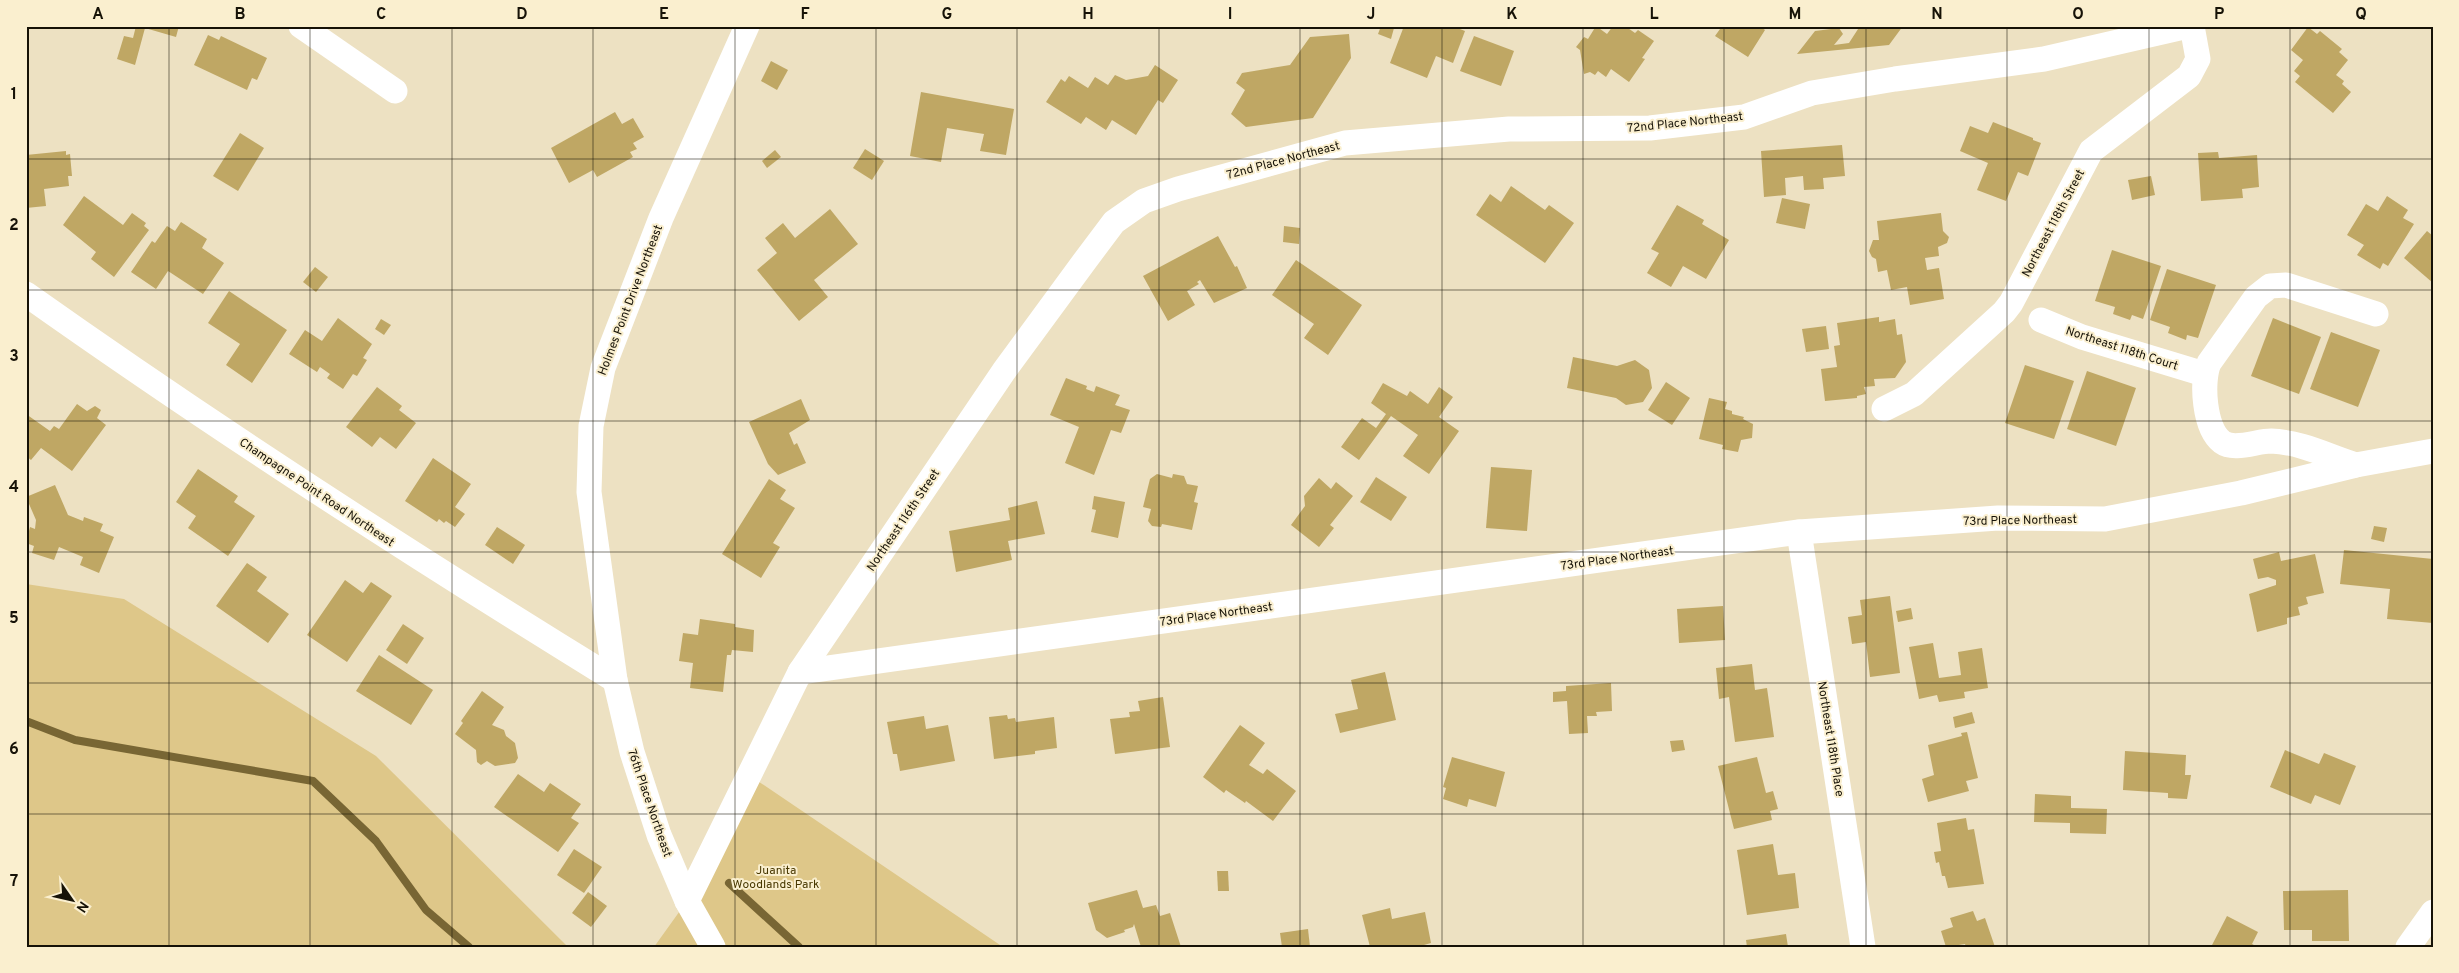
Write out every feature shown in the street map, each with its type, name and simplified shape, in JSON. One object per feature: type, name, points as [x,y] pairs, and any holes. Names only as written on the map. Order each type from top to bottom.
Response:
[{"type":"street","points":[[301,26],[395,91]]},
{"type":"street","name":"Holmes Point Drive Northeast","points":[[615,680],[588,492],[591,426],[603,368],[661,218],[747,26]]},
{"type":"street","name":"72nd Place Northeast","points":[[1178,189],[1346,143],[1509,128],[1650,128],[1744,117],[1812,93],[1895,79],[2044,59],[2188,26]]},
{"type":"street","name":"Northeast 118th Street","points":[[1884,409],[1914,394],[2004,312],[2011,303],[2091,151],[2188,76],[2198,59],[2192,26]]},
{"type":"street","name":"Northeast 116th Street","points":[[688,901],[800,672],[1004,371],[1114,222],[1144,201],[1178,189]]},
{"type":"street","points":[[2356,466],[2307,448],[2280,442],[2233,445],[2223,443],[2216,436],[2210,416],[2204,394],[2204,374],[2209,363],[2256,297],[2270,286],[2286,285],[2376,314]]},
{"type":"street","name":"Champagne Point Road Northeast","points":[[26,294],[125,364],[442,574],[615,680]]},
{"type":"street","name":"Northeast 118th Court","points":[[2041,320],[2082,336],[2204,374]]},
{"type":"street","name":"73rd Place Northeast","points":[[800,672],[1799,532],[1998,518],[2105,519],[2241,493],[2356,466],[2433,451]]},
{"type":"street","name":"Northeast 118th Place","points":[[1799,532],[1863,947]]},
{"type":"street","name":"76th Place Northeast","points":[[615,680],[632,752],[658,835],[688,901],[713,947]]},
{"type":"street","points":[[2408,947],[2433,912]]},
{"type":"green space","points":[[26,584],[124,599],[376,756],[568,947],[26,947]]},
{"type":"green space","name":"Juanita Woodlands Park","points":[[749,775],[1003,947],[654,947],[687,901]]},
{"type":"building","points":[[136,26],[179,26],[176,37],[145,28],[135,65],[117,59],[124,36],[133,38]]},
{"type":"building","points":[[1381,26],[1394,28],[1391,39],[1378,34]]},
{"type":"building","points":[[1404,26],[1452,26],[1465,31],[1453,63],[1436,56],[1427,78],[1390,63]]},
{"type":"building","points":[[1596,26],[1607,34],[1613,26],[1625,26],[1635,33],[1638,30],[1654,41],[1642,58],[1645,59],[1629,82],[1611,69],[1606,77],[1598,71],[1595,75],[1590,72],[1584,74],[1580,50],[1576,47],[1584,37],[1588,39]]},
{"type":"building","points":[[1716,26],[1759,26],[1765,30],[1748,57],[1715,36],[1720,29]]},
{"type":"building","points":[[1860,26],[1903,26],[1889,45],[1797,54],[1815,31],[1839,28],[1843,34],[1834,45],[1849,43]]},
{"type":"building","points":[[2308,27],[2317,34],[2320,31],[2342,49],[2339,52],[2348,60],[2336,75],[2344,81],[2342,84],[2351,92],[2333,113],[2295,82],[2300,76],[2294,71],[2303,60],[2291,50]]},
{"type":"building","points":[[1349,34],[1351,58],[1313,118],[1246,127],[1231,114],[1245,90],[1236,83],[1242,73],[1290,65],[1310,37]]},
{"type":"building","points":[[208,35],[219,40],[221,36],[267,58],[257,80],[252,78],[247,90],[194,65]]},
{"type":"building","points":[[1474,36],[1514,51],[1501,86],[1460,71]]},
{"type":"building","points":[[771,61],[788,70],[777,90],[761,81]]},
{"type":"building","points":[[1155,65],[1178,80],[1163,103],[1158,100],[1136,135],[1112,120],[1106,130],[1086,117],[1081,124],[1046,102],[1061,79],[1065,82],[1069,76],[1088,88],[1095,77],[1108,85],[1115,75],[1126,80],[1148,76]]},
{"type":"building","points":[[921,92],[1014,109],[1006,155],[980,151],[984,134],[947,128],[941,162],[910,156]]},
{"type":"building","points":[[615,112],[622,124],[633,118],[644,137],[633,143],[637,149],[630,152],[633,157],[597,177],[593,170],[569,183],[551,148]]},
{"type":"building","points":[[1993,122],[2041,143],[2028,176],[2018,172],[2006,201],[1977,190],[1988,163],[1960,151],[1970,126],[1988,133]]},
{"type":"building","points":[[240,133],[264,148],[238,191],[213,176]]},
{"type":"building","points":[[1842,145],[1845,176],[1823,178],[1824,189],[1804,190],[1803,176],[1785,178],[1786,195],[1764,197],[1761,151]]},
{"type":"building","points":[[865,149],[884,161],[872,180],[853,168]]},
{"type":"building","points":[[775,150],[781,157],[767,168],[762,161]]},
{"type":"building","points":[[66,151],[66,155],[70,154],[72,176],[68,176],[69,186],[44,189],[46,206],[26,208],[26,155]]},
{"type":"building","points":[[2218,152],[2219,158],[2257,155],[2259,187],[2242,189],[2243,198],[2201,201],[2198,153]]},
{"type":"building","points":[[2151,176],[2155,195],[2132,200],[2128,180]]},
{"type":"building","points":[[1511,186],[1545,210],[1549,205],[1574,223],[1545,263],[1476,215],[1490,194],[1501,202]]},
{"type":"building","points":[[84,196],[123,225],[132,213],[146,223],[144,226],[149,230],[114,277],[91,259],[96,252],[63,225]]},
{"type":"building","points":[[2387,196],[2408,210],[2403,218],[2414,224],[2388,266],[2383,263],[2380,269],[2357,255],[2364,245],[2347,235],[2366,204],[2378,211]]},
{"type":"building","points":[[1782,198],[1810,204],[1805,229],[1776,223]]},
{"type":"building","points":[[1677,205],[1704,220],[1702,224],[1729,240],[1706,279],[1683,266],[1671,287],[1647,273],[1659,253],[1651,249]]},
{"type":"building","points":[[830,209],[858,244],[814,280],[828,297],[799,321],[757,270],[777,253],[765,238],[783,223],[795,238]]},
{"type":"building","points":[[1941,213],[1943,231],[1949,237],[1947,243],[1938,247],[1939,256],[1925,258],[1927,270],[1939,268],[1944,299],[1910,305],[1907,287],[1891,290],[1887,270],[1878,272],[1876,259],[1872,257],[1869,251],[1873,240],[1879,240],[1877,221]]},
{"type":"building","points":[[181,222],[207,239],[202,248],[224,263],[203,294],[168,271],[156,289],[131,272],[152,241],[155,243],[167,226],[175,231]]},
{"type":"building","points":[[1284,226],[1300,228],[1299,244],[1283,242]]},
{"type":"building","points":[[2427,231],[2433,236],[2433,283],[2404,258]]},
{"type":"building","points":[[1218,236],[1235,267],[1237,266],[1247,288],[1214,303],[1200,280],[1197,282],[1199,284],[1187,291],[1195,305],[1168,321],[1143,276]]},
{"type":"building","points":[[2112,250],[2161,266],[2143,319],[2132,315],[2130,320],[2113,314],[2115,307],[2095,301]]},
{"type":"building","points":[[1296,260],[1362,305],[1328,355],[1304,338],[1314,324],[1272,295]]},
{"type":"building","points":[[315,267],[328,277],[316,292],[303,282]]},
{"type":"building","points":[[2167,269],[2216,285],[2198,338],[2187,335],[2186,340],[2168,333],[2170,327],[2150,320]]},
{"type":"building","points":[[229,291],[287,330],[252,383],[226,365],[240,344],[208,323]]},
{"type":"building","points":[[1879,317],[1879,322],[1895,319],[1897,335],[1902,334],[1906,362],[1895,378],[1874,379],[1875,386],[1864,387],[1866,394],[1857,396],[1857,398],[1825,401],[1821,369],[1837,367],[1834,346],[1840,345],[1837,323]]},
{"type":"building","points":[[338,318],[372,344],[363,358],[367,360],[357,376],[353,374],[343,389],[327,378],[330,374],[320,367],[317,372],[289,354],[305,330],[322,341]]},
{"type":"building","points":[[2273,318],[2321,337],[2299,394],[2251,376]]},
{"type":"building","points":[[381,319],[391,325],[384,335],[375,329]]},
{"type":"building","points":[[1826,326],[1829,349],[1806,352],[1802,329]]},
{"type":"building","points":[[2331,332],[2380,350],[2358,407],[2310,389]]},
{"type":"building","points":[[1573,357],[1617,366],[1635,360],[1649,370],[1652,388],[1643,402],[1626,405],[1616,398],[1567,388]]},
{"type":"building","points":[[2025,365],[2074,381],[2054,439],[2005,423]]},
{"type":"building","points":[[2087,371],[2136,388],[2116,446],[2067,429]]},
{"type":"building","points":[[1066,378],[1087,386],[1086,389],[1094,392],[1096,386],[1120,395],[1115,405],[1130,410],[1121,433],[1111,430],[1094,475],[1065,463],[1079,427],[1050,415]]},
{"type":"building","points":[[1666,382],[1690,398],[1672,425],[1648,410]]},
{"type":"building","points":[[1383,383],[1407,396],[1410,391],[1428,404],[1439,387],[1453,397],[1439,417],[1459,431],[1429,474],[1403,456],[1418,435],[1391,416],[1359,460],[1341,447],[1362,418],[1376,428],[1386,414],[1371,403]]},
{"type":"building","points":[[377,387],[402,406],[399,410],[416,423],[396,449],[380,437],[372,447],[346,427]]},
{"type":"building","points":[[1709,398],[1727,402],[1725,409],[1732,411],[1732,414],[1744,417],[1743,419],[1753,424],[1752,438],[1741,440],[1738,452],[1722,449],[1723,445],[1699,439]]},
{"type":"building","points":[[801,399],[810,420],[789,433],[794,445],[797,443],[806,463],[778,475],[768,464],[749,422]]},
{"type":"building","points":[[77,404],[87,411],[95,406],[101,410],[97,418],[106,425],[72,471],[41,448],[31,460],[26,456],[26,414],[50,431],[54,426],[59,429]]},
{"type":"building","points":[[433,458],[471,484],[455,507],[465,514],[455,527],[439,519],[437,522],[405,501]]},
{"type":"building","points":[[1491,467],[1532,470],[1527,531],[1486,528]]},
{"type":"building","points":[[198,469],[238,496],[234,502],[255,516],[228,556],[188,528],[196,516],[176,502]]},
{"type":"building","points":[[1157,474],[1172,478],[1173,474],[1184,476],[1187,484],[1198,486],[1194,502],[1198,503],[1192,530],[1162,524],[1161,527],[1152,526],[1148,521],[1151,509],[1143,507],[1150,479]]},
{"type":"building","points":[[1376,477],[1407,497],[1391,521],[1360,502]]},
{"type":"building","points":[[1319,478],[1331,489],[1336,482],[1353,496],[1330,525],[1334,528],[1319,547],[1291,525],[1305,506],[1304,496]]},
{"type":"building","points":[[769,479],[786,490],[780,499],[795,508],[773,543],[780,547],[761,578],[722,554]]},
{"type":"building","points":[[55,485],[68,515],[83,521],[84,517],[103,524],[100,531],[114,537],[99,573],[80,565],[83,557],[59,547],[54,560],[32,553],[34,546],[26,543],[30,527],[35,529],[36,520],[26,497]]},
{"type":"building","points":[[1094,496],[1125,502],[1118,538],[1091,532],[1096,510],[1092,509]]},
{"type":"building","points":[[1037,501],[1045,534],[1008,541],[1012,560],[956,572],[949,531],[1010,520],[1008,508]]},
{"type":"building","points":[[2374,526],[2387,528],[2384,542],[2371,539]]},
{"type":"building","points":[[497,527],[525,545],[513,564],[485,545]]},
{"type":"building","points":[[2344,550],[2433,559],[2433,623],[2387,619],[2390,589],[2340,584]]},
{"type":"building","points":[[2279,552],[2281,561],[2315,554],[2324,593],[2306,597],[2308,604],[2298,607],[2300,615],[2287,618],[2287,624],[2257,632],[2249,594],[2276,585],[2276,580],[2268,577],[2258,579],[2253,559]]},
{"type":"building","points":[[247,563],[267,577],[257,591],[289,614],[268,643],[216,606]]},
{"type":"building","points":[[345,580],[363,593],[371,582],[392,596],[347,662],[307,635]]},
{"type":"building","points":[[1890,596],[1900,673],[1870,677],[1866,642],[1852,644],[1848,617],[1862,615],[1860,600]]},
{"type":"building","points":[[1723,606],[1725,640],[1679,643],[1677,609]]},
{"type":"building","points":[[1911,608],[1913,619],[1898,622],[1896,611]]},
{"type":"building","points":[[700,619],[735,624],[735,627],[754,630],[753,652],[732,650],[731,655],[727,655],[723,692],[690,688],[693,663],[679,661],[683,633],[698,635]]},
{"type":"building","points":[[403,624],[424,638],[407,664],[386,650]]},
{"type":"building","points":[[1933,643],[1939,678],[1961,675],[1958,652],[1982,648],[1988,688],[1964,692],[1965,698],[1939,702],[1937,695],[1919,699],[1909,647]]},
{"type":"building","points":[[379,655],[433,690],[411,725],[356,691]]},
{"type":"building","points":[[1752,664],[1755,690],[1767,688],[1774,737],[1735,742],[1729,697],[1719,699],[1716,668]]},
{"type":"building","points":[[1385,672],[1396,720],[1340,733],[1335,714],[1358,709],[1351,680]]},
{"type":"building","points":[[1611,683],[1612,711],[1596,712],[1597,716],[1587,716],[1588,733],[1569,734],[1567,701],[1553,702],[1553,692],[1566,691],[1566,686]]},
{"type":"building","points":[[482,691],[504,707],[492,725],[504,730],[506,736],[515,743],[518,758],[515,763],[495,766],[487,761],[481,765],[477,762],[476,750],[455,734],[463,723],[461,721]]},
{"type":"building","points":[[1163,697],[1170,747],[1115,754],[1110,719],[1130,717],[1129,712],[1140,711],[1138,701]]},
{"type":"building","points":[[1972,712],[1975,723],[1955,728],[1953,717]]},
{"type":"building","points":[[1007,715],[1008,719],[1015,718],[1016,722],[1054,717],[1057,748],[1035,751],[1035,754],[994,759],[989,717]]},
{"type":"building","points":[[924,716],[926,729],[948,725],[955,761],[900,771],[897,754],[893,754],[887,722]]},
{"type":"building","points":[[1240,725],[1265,743],[1249,765],[1263,774],[1267,769],[1296,791],[1273,821],[1246,801],[1245,803],[1226,790],[1224,793],[1203,777]]},
{"type":"building","points":[[1967,732],[1978,778],[1966,781],[1969,791],[1928,802],[1922,779],[1934,775],[1928,745],[1962,736],[1961,733]]},
{"type":"building","points":[[1683,740],[1685,750],[1672,752],[1670,741]]},
{"type":"building","points":[[2285,750],[2319,764],[2324,753],[2356,766],[2340,805],[2315,795],[2311,804],[2270,787]]},
{"type":"building","points":[[2125,751],[2186,755],[2185,775],[2191,775],[2187,799],[2168,798],[2168,793],[2123,790]]},
{"type":"building","points":[[1452,757],[1505,772],[1496,807],[1469,799],[1467,807],[1443,799],[1446,788],[1443,787]]},
{"type":"building","points":[[1757,757],[1766,793],[1773,791],[1778,809],[1770,811],[1772,820],[1734,829],[1718,766]]},
{"type":"building","points":[[518,774],[544,792],[550,783],[581,804],[571,818],[579,823],[558,852],[494,807]]},
{"type":"building","points":[[2035,794],[2071,796],[2071,808],[2107,809],[2106,834],[2070,833],[2070,823],[2034,822]]},
{"type":"building","points":[[1966,818],[1968,830],[1974,829],[1984,884],[1948,888],[1945,876],[1942,876],[1939,862],[1936,863],[1934,852],[1941,851],[1937,823]]},
{"type":"building","points":[[1773,844],[1778,875],[1795,873],[1799,908],[1747,915],[1737,850]]},
{"type":"building","points":[[574,849],[602,867],[584,893],[557,875]]},
{"type":"building","points":[[1217,871],[1228,871],[1229,891],[1218,891]]},
{"type":"building","points":[[1137,890],[1143,908],[1156,905],[1160,916],[1170,913],[1181,947],[1141,947],[1134,924],[1133,927],[1124,930],[1125,932],[1107,938],[1096,930],[1088,903]]},
{"type":"building","points":[[2348,890],[2349,941],[2312,941],[2312,930],[2284,930],[2283,891]]},
{"type":"building","points":[[588,892],[607,906],[591,927],[572,913]]},
{"type":"building","points":[[1390,908],[1392,919],[1425,912],[1431,943],[1417,947],[1370,947],[1362,915]]},
{"type":"building","points":[[1973,911],[1977,921],[1985,918],[1995,947],[1966,947],[1965,944],[1946,947],[1941,931],[1953,927],[1950,918]]},
{"type":"building","points":[[2227,916],[2258,932],[2252,944],[2258,947],[2211,947]]},
{"type":"building","points":[[1308,929],[1310,947],[1282,947],[1280,933]]},
{"type":"building","points":[[1786,934],[1788,947],[1747,947],[1746,940]]},
{"type":"waterway","points":[[26,721],[75,740],[313,781],[376,841],[426,910],[469,947]]},
{"type":"waterway","points":[[729,883],[799,947]]}]
